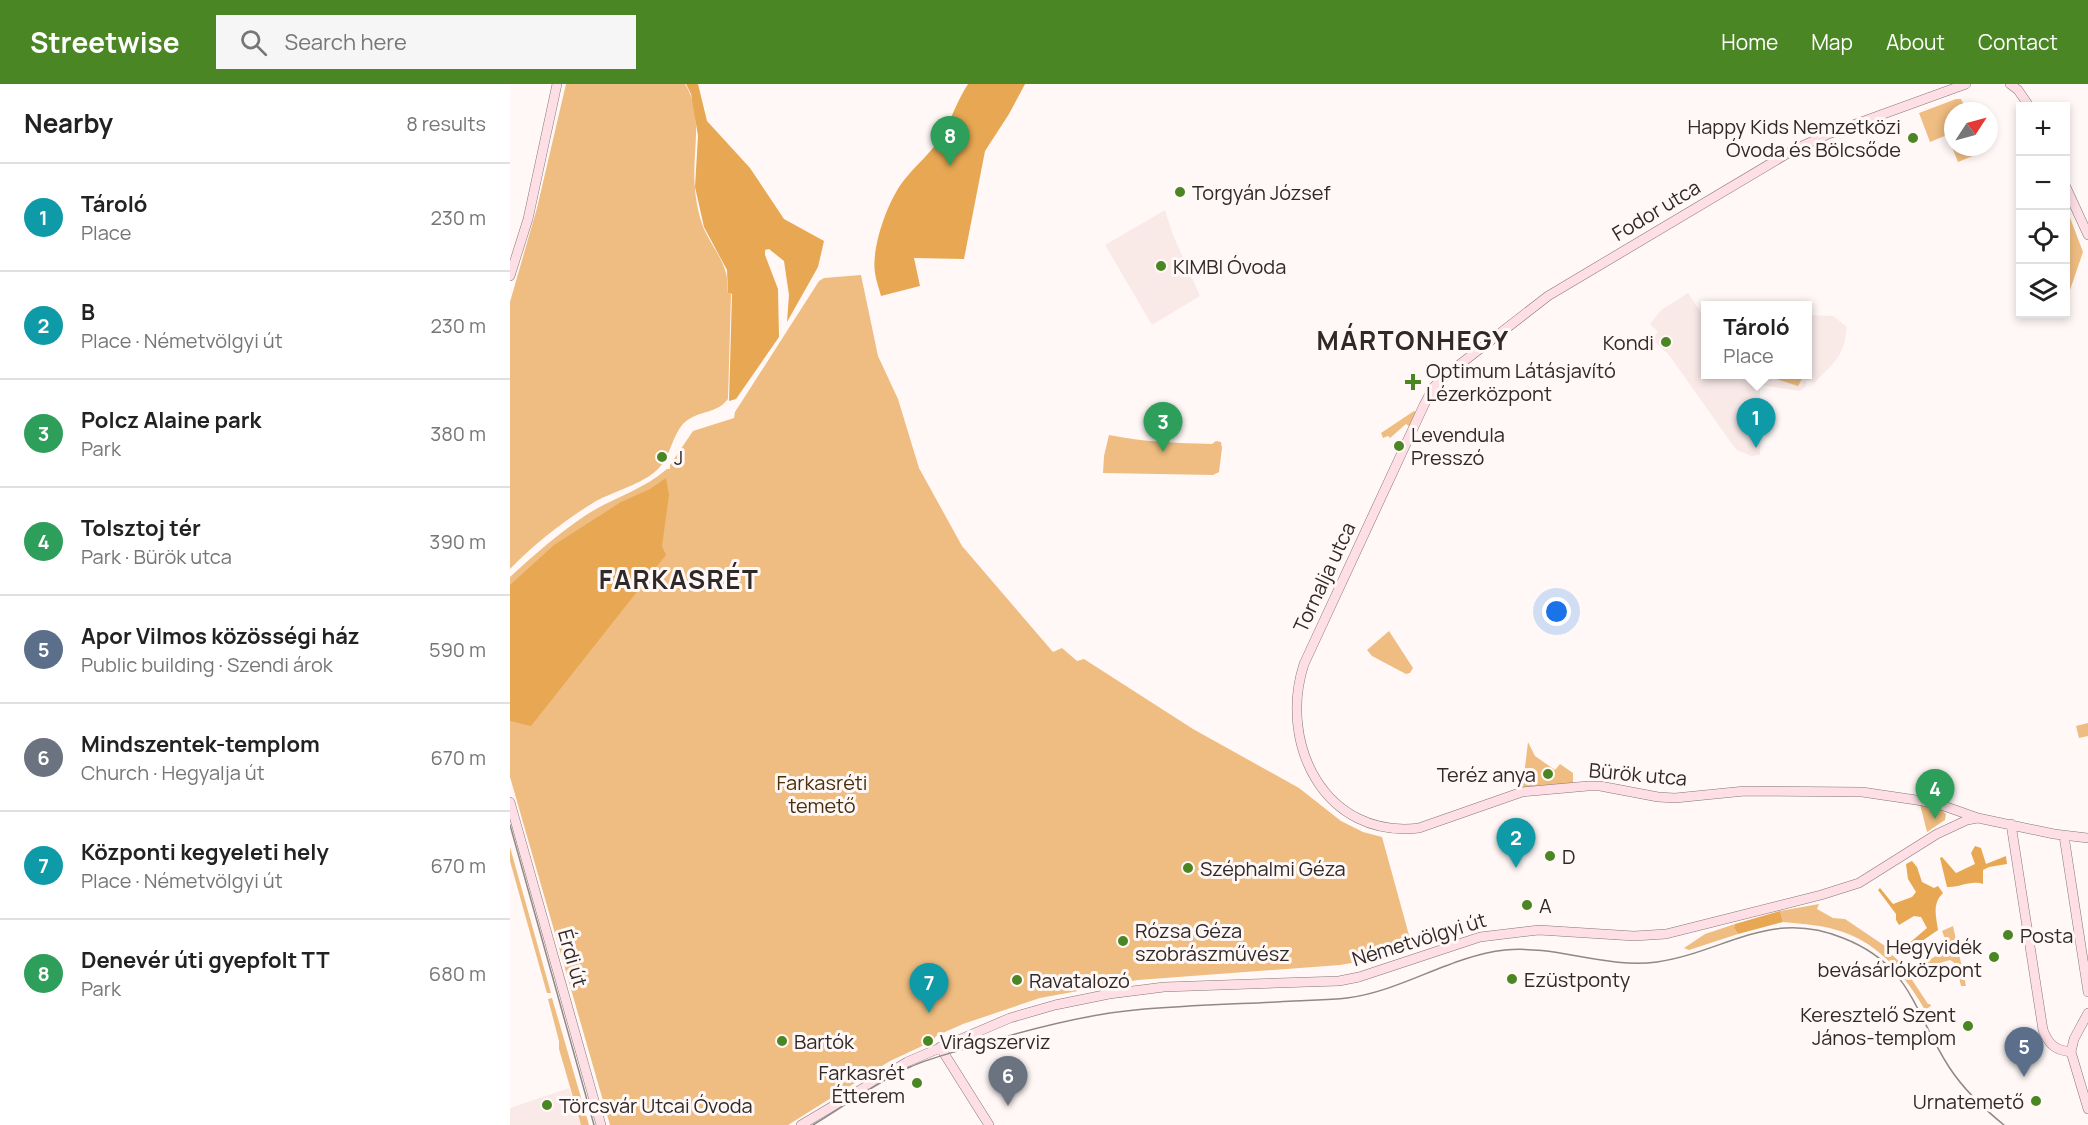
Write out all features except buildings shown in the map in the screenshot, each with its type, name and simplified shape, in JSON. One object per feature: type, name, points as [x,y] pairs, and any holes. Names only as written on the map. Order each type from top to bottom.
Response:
[{"type":"street","points":[[510,276],[528,219],[557,84]]},
{"type":"street","name":"Fodor utca","points":[[1427,399],[1441,379],[1533,306],[1786,153],[1831,133],[1966,84]]},
{"type":"street","points":[[2010,84],[2018,90],[2026,102]]},
{"type":"street","points":[[2070,196],[2088,235]]},
{"type":"street","name":"Tornalja utca","points":[[1315,778],[1305,755],[1299,730],[1297,706],[1301,674],[1427,399]]},
{"type":"street","name":"Bürök utca","points":[[1315,778],[1329,797],[1346,812],[1365,821],[1395,829],[1428,826],[1522,792],[1574,786],[1600,786],[1675,798],[1754,791],[1862,792],[1941,805],[1978,818]]},
{"type":"street","name":"Érdi út","points":[[510,802],[601,1125]]},
{"type":"street","points":[[1941,805],[1948,811],[1955,824]]},
{"type":"street","name":"Németvölgyi út","points":[[801,1125],[891,1070],[1010,1018],[1055,1005],[1109,994],[1164,987],[1339,981],[1359,977],[1480,937],[1505,933],[1545,930],[1634,936],[1666,934],[1851,887],[1955,824],[1978,818],[2039,832],[2088,838]]},
{"type":"street","points":[[2011,824],[2043,1030],[2056,1048],[2071,1052]]},
{"type":"street","points":[[2064,836],[2088,992]]},
{"type":"street","points":[[2088,1013],[2074,1039],[2071,1052],[2088,1109]]},
{"type":"street","points":[[940,1047],[989,1125]]},
{"type":"shaded area","points":[[686,84],[698,84],[707,121],[750,168],[784,219],[824,241],[818,267],[787,322],[789,295],[784,261],[769,249],[765,250],[778,289],[779,337],[736,399],[729,401],[732,294],[728,293],[727,270],[704,227],[695,187],[698,136],[691,94]]},
{"type":"shaded area","points":[[968,84],[1025,84],[985,151],[964,259],[914,258],[920,286],[881,296],[874,263],[878,238],[887,211],[905,179],[941,137]]},
{"type":"shaded area","points":[[1165,210],[1173,235],[1200,296],[1152,325],[1105,245]]},
{"type":"shaded area","points":[[1688,293],[1701,313],[1701,379],[1812,379],[1812,315],[1833,316],[1847,327],[1840,354],[1814,383],[1807,380],[1805,387],[1800,391],[1760,385],[1760,455],[1751,456],[1737,450],[1669,355],[1652,339],[1658,332],[1650,324],[1661,310]]},
{"type":"shaded area","points":[[666,478],[669,495],[662,546],[666,555],[531,726],[510,721],[510,585],[554,545],[621,502],[650,489]]},
{"type":"shaded area","points":[[1975,846],[1981,848],[1986,864],[2006,856],[2007,864],[1983,870],[1983,884],[1973,883],[1947,887],[1940,858],[1942,857],[1956,873],[1975,864],[1971,853]]},
{"type":"shaded area","points":[[1912,861],[1917,867],[1922,882],[1934,888],[1938,886],[1943,893],[1936,906],[1938,930],[1912,948],[1907,945],[1927,928],[1921,917],[1914,916],[1899,925],[1896,914],[1878,890],[1880,888],[1893,904],[1912,897],[1916,892],[1908,879],[1906,864]]},
{"type":"shaded area","points":[[1780,911],[1783,922],[1738,934],[1734,928],[1735,924]]},
{"type":"shaded area","name":"Törcsvár Utcai Óvoda","points":[[569,1088],[581,1125],[510,1125],[510,1108]]},
{"type":"green space","points":[[566,84],[685,84],[691,96],[696,122],[694,176],[698,209],[704,229],[723,265],[727,276],[728,293],[731,294],[728,399],[719,407],[696,415],[685,422],[677,433],[662,465],[651,475],[584,508],[540,541],[510,569],[510,302],[537,208]]},
{"type":"green space","points":[[1961,99],[1962,102],[1948,102]]},
{"type":"green space","points":[[1944,104],[1944,136],[1930,142],[1919,113]]},
{"type":"green space","points":[[1956,156],[1973,156],[1958,162]]},
{"type":"green space","points":[[2070,218],[2083,252],[2070,290]]},
{"type":"green space","name":"Farkasréti temető","points":[[861,275],[878,356],[898,399],[919,468],[962,546],[1053,652],[1062,648],[1077,661],[1084,659],[1193,729],[1299,788],[1341,821],[1363,832],[1382,837],[1412,946],[1369,960],[1340,965],[1138,980],[1040,998],[963,1024],[936,1036],[933,1041],[890,1061],[788,1125],[610,1125],[510,777],[510,577],[586,515],[670,469],[670,465],[693,431],[734,418],[735,412],[819,281],[824,278]]},
{"type":"green space","points":[[1776,379],[1802,379],[1798,386]]},
{"type":"green space","points":[[1414,411],[1416,412],[1410,427],[1406,424],[1390,438],[1388,436],[1383,438],[1381,433]]},
{"type":"green space","points":[[1109,435],[1173,443],[1212,444],[1216,441],[1221,442],[1219,472],[1213,475],[1103,473]]},
{"type":"green space","points":[[1389,631],[1413,668],[1410,673],[1406,674],[1372,656],[1367,650]]},
{"type":"green space","points":[[2088,723],[2088,736],[2079,738],[2076,726]]},
{"type":"green space","points":[[1528,742],[1535,756],[1555,770],[1560,764],[1573,773],[1573,786],[1522,792]]},
{"type":"green space","points":[[1920,804],[1940,809],[1946,814],[1945,820],[1927,832]]},
{"type":"green space","points":[[510,847],[551,993],[547,993],[546,990],[510,861]]},
{"type":"green space","points":[[1819,904],[1817,909],[1833,918],[1845,919],[1888,948],[1931,1006],[1925,1010],[1901,974],[1881,954],[1857,938],[1828,928],[1783,922],[1780,911]]},
{"type":"green space","points":[[1735,924],[1734,928],[1738,934],[1689,950],[1684,948],[1705,934]]},
{"type":"green space","points":[[1953,926],[1966,986],[1961,986],[1956,964],[1950,960],[1926,967],[1925,962],[1949,949],[1942,931]]},
{"type":"green space","points":[[552,998],[589,1125],[581,1125],[559,1049],[548,999]]},
{"type":"tram line","points":[[510,825],[594,1125]]},
{"type":"tram line","points":[[813,1125],[885,1080],[917,1064],[1007,1036],[1071,1020],[1114,1012],[1155,1008],[1347,998],[1387,988],[1465,959],[1505,950],[1524,949],[1619,962],[1657,962],[1682,957],[1748,935],[1793,928],[1817,930],[1843,938],[1866,949],[1884,962],[1909,992],[1949,1067],[1974,1098],[2004,1125]]},
{"type":"place","name":"Happy Kids Nemzetközi Óvoda és Bölcsőde","points":[[1913,138]]},
{"type":"place","name":"Denevér úti gyepfolt TT","points":[[950,166]]},
{"type":"place","name":"Torgyán József","points":[[1180,192]]},
{"type":"place","name":"KIMBI Óvoda","points":[[1161,266]]},
{"type":"place","name":"Kondi","points":[[1666,342]]},
{"type":"place","name":"Optimum Látásjavító Lézerközpont","points":[[1413,382]]},
{"type":"place","name":"Levendula Presszó","points":[[1399,446]]},
{"type":"place","name":"Tároló","points":[[1756,448]]},
{"type":"place","name":"Polcz Alaine park","points":[[1163,452]]},
{"type":"place","name":"J","points":[[662,457]]},
{"type":"place","name":"Teréz anya","points":[[1548,774]]},
{"type":"place","name":"Tolsztoj tér","points":[[1935,819]]},
{"type":"place","name":"D","points":[[1550,856]]},
{"type":"place","name":"Széphalmi Géza","points":[[1188,868]]},
{"type":"place","name":"B","points":[[1516,868]]},
{"type":"place","name":"A","points":[[1527,905]]},
{"type":"place","name":"Posta","points":[[2008,935]]},
{"type":"place","name":"Rózsa Géza szobrászművész","points":[[1123,941]]},
{"type":"place","name":"Hegyvidék bevásárlóközpont","points":[[1994,957]]},
{"type":"place","name":"Ezüstponty","points":[[1512,979]]},
{"type":"place","name":"Ravatalozó","points":[[1017,980]]},
{"type":"place","name":"Központi kegyeleti hely","points":[[929,1013]]},
{"type":"place","name":"Keresztelő Szent János-templom","points":[[1968,1026]]},
{"type":"place","name":"Bartók","points":[[782,1041]]},
{"type":"place","name":"Virágszerviz","points":[[928,1041]]},
{"type":"place","name":"Apor Vilmos közösségi ház","points":[[2024,1077]]},
{"type":"place","name":"Farkasrét Étterem","points":[[917,1083]]},
{"type":"place","name":"Urnatemető","points":[[2036,1101]]},
{"type":"place","name":"Törcsvár Utcai Óvoda","points":[[547,1105]]},
{"type":"place","name":"Mindszentek-templom","points":[[1008,1106]]},
{"type":"district","name":"MÁRTONHEGY","points":[[1413,340]]},
{"type":"district","name":"FARKASRÉT","points":[[679,579]]}]
